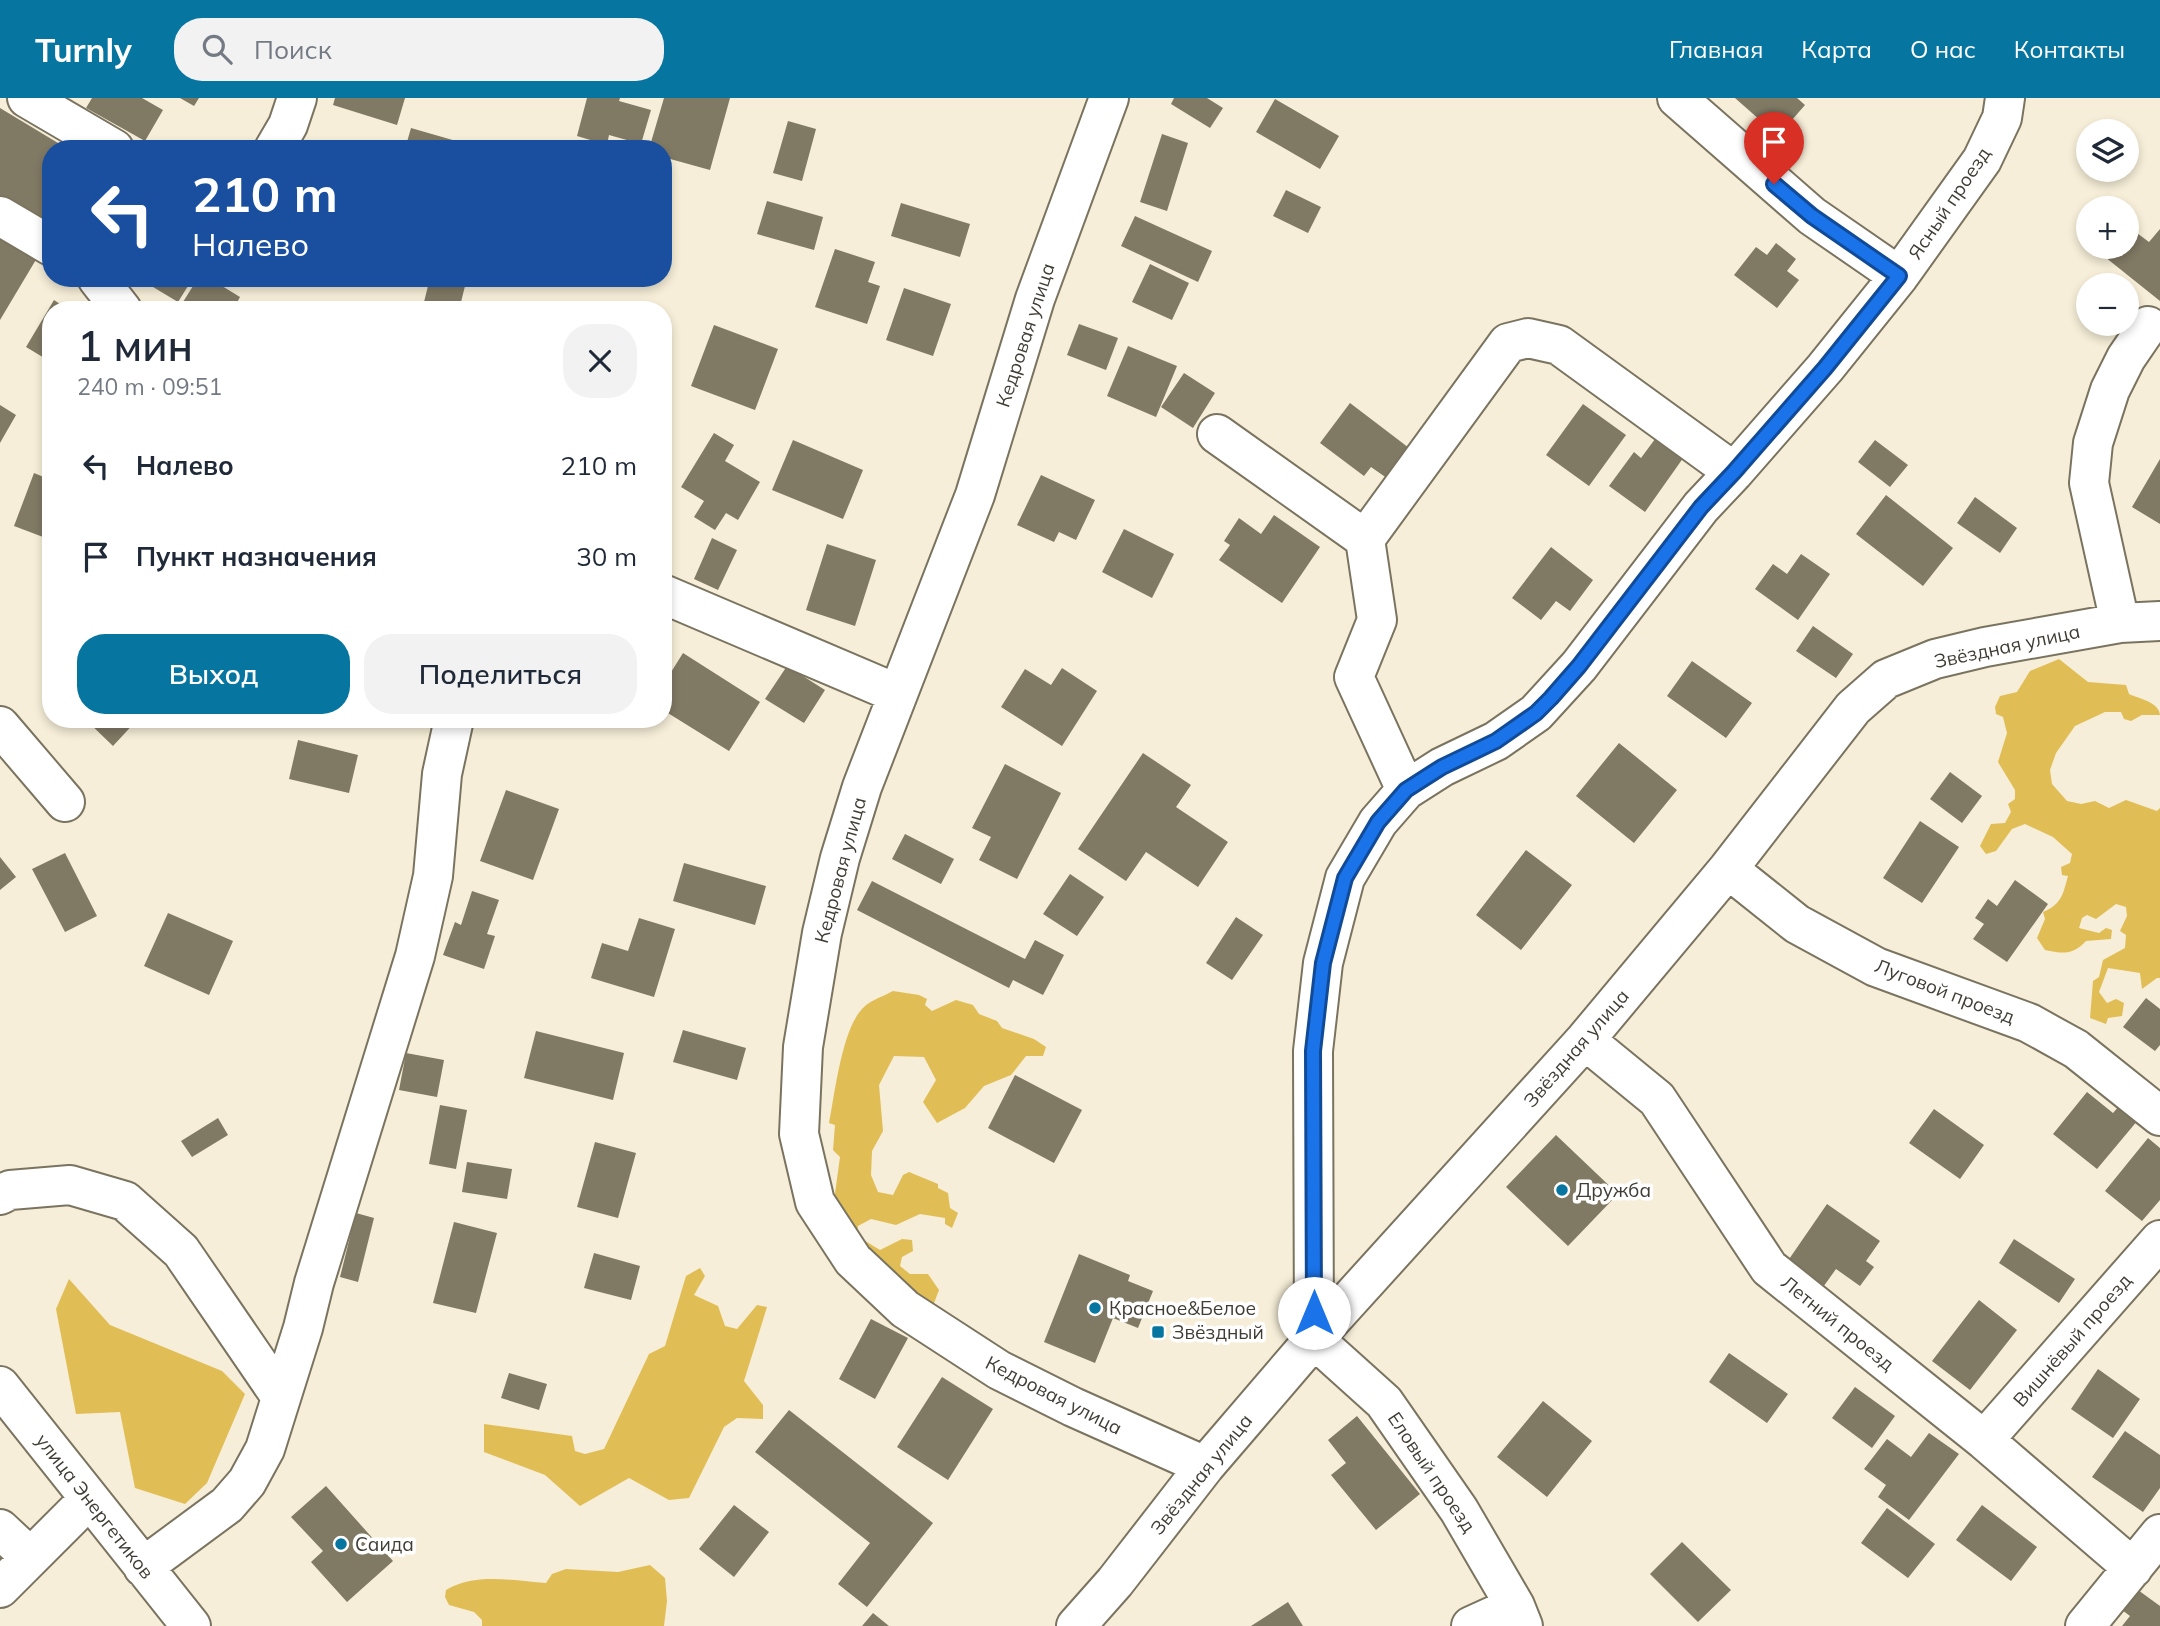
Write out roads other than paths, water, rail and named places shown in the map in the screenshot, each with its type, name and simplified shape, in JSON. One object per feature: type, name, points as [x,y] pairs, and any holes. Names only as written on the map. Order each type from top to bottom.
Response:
[{"type":"street","points":[[27,98],[99,140]]},
{"type":"street","points":[[279,140],[288,125],[297,98]]},
{"type":"street","name":"Кедровая улица","points":[[1109,98],[1035,299],[975,495],[862,787],[840,858],[822,933],[803,1047],[799,1134],[815,1202],[853,1260],[905,1309],[999,1370],[1073,1408],[1205,1466]]},
{"type":"street","points":[[1677,98],[1812,216],[1899,276]]},
{"type":"street","name":"Ясный проезд","points":[[1314,1339],[1313,1051],[1323,963],[1345,878],[1378,822],[1406,790],[1442,767],[1496,741],[1536,713],[1579,666],[1701,507],[1825,368],[1899,276],[1982,160],[2002,118],[2005,98]]},
{"type":"street","points":[[0,216],[42,241]]},
{"type":"street","points":[[104,287],[115,301]]},
{"type":"street","points":[[2120,624],[2089,483],[2093,443],[2110,390],[2126,358],[2148,326]]},
{"type":"street","points":[[1406,790],[1354,677],[1377,620],[1365,539],[1508,343],[1528,338],[1559,345],[1734,472]]},
{"type":"street","points":[[1217,434],[1365,539]]},
{"type":"street","points":[[672,598],[898,694]]},
{"type":"street","name":"Звёздная улица","points":[[1076,1626],[1115,1582],[1205,1466],[1314,1339],[1585,1040],[1728,869],[1853,708],[1886,679],[1935,659],[2120,624],[2160,621]]},
{"type":"street","points":[[0,726],[65,802]]},
{"type":"street","points":[[143,1567],[227,1505],[247,1482],[265,1449],[415,956],[433,876],[442,774],[452,728]]},
{"type":"street","name":"Луговой проезд","points":[[1728,869],[1797,923],[1876,967],[2029,1023],[2076,1049],[2160,1116]]},
{"type":"street","name":"Летний проезд","points":[[1585,1040],[1657,1099],[1769,1268],[1984,1440],[2152,1547]]},
{"type":"street","points":[[0,1195],[10,1190],[70,1185],[125,1201],[181,1251],[281,1397]]},
{"type":"street","name":"Вишнёвый проезд","points":[[1984,1440],[2160,1240]]},
{"type":"street","name":"Еловый проезд","points":[[1314,1339],[1384,1402],[1459,1510],[1519,1616]]},
{"type":"street","name":"улица Энергетиков","points":[[0,1387],[191,1626]]},
{"type":"street","points":[[0,1588],[89,1499]]},
{"type":"street","points":[[0,1529],[30,1557]]},
{"type":"street","points":[[2085,1626],[2152,1547]]},
{"type":"street","points":[[1471,1626],[1519,1616]]},
{"type":"place","name":"Дружба","points":[[1562,1190]]},
{"type":"place","name":"Красное&Белое","points":[[1095,1308]]},
{"type":"place","name":"Звёздный","points":[[1158,1332]]},
{"type":"place","name":"Саида","points":[[341,1544]]}]
